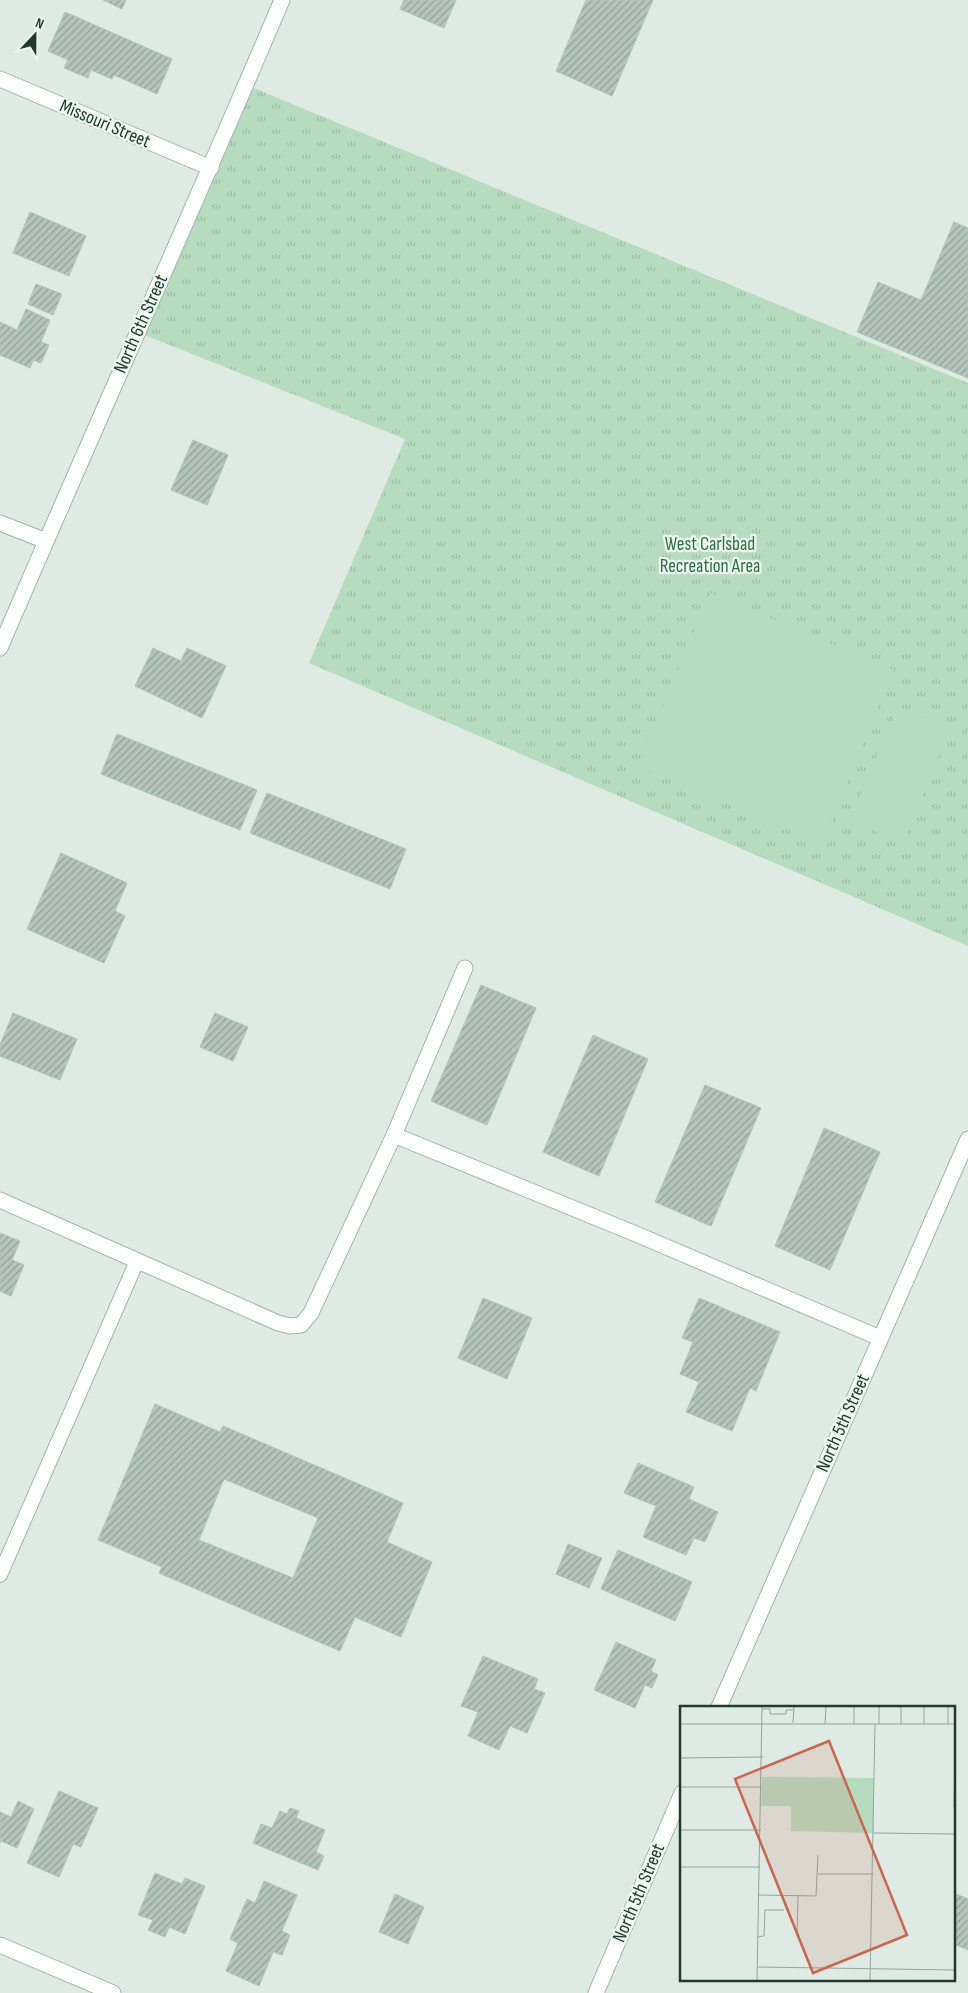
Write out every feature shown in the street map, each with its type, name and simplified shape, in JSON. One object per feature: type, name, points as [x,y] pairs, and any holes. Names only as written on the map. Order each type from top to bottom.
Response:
[{"type":"street","name":"North 6th Street","points":[[0,648],[211,168],[282,0]]},
{"type":"street","name":"Missouri Street","points":[[0,79],[211,168]]},
{"type":"street","points":[[0,523],[46,542]]},
{"type":"street","points":[[0,1200],[278,1323],[290,1326],[301,1325],[311,1313],[394,1135],[465,968]]},
{"type":"street","points":[[394,1135],[646,1238],[880,1338]]},
{"type":"street","name":"North 5th Street","points":[[719,1706],[968,1139]]},
{"type":"street","name":"North 5th Street","points":[[596,1993],[680,1798]]},
{"type":"street","points":[[0,1945],[113,1993]]},
{"type":"lane","points":[[0,1575],[137,1261]]},
{"type":"green space","name":"West Carlsbad Recreation Area","points":[[246,85],[968,383],[968,946],[309,663],[405,439],[137,332]]},
{"type":"green space","points":[[710,593],[894,670],[822,844],[638,766]]},
{"type":"green space","points":[[897,707],[951,729],[903,843],[850,821]]},
{"type":"building","points":[[103,0],[126,0],[122,9]]},
{"type":"building","points":[[404,0],[456,0],[444,28],[400,9]]},
{"type":"building","points":[[586,0],[653,0],[612,96],[556,71]]},
{"type":"building","points":[[65,12],[172,59],[157,94],[114,75],[112,79],[91,70],[88,78],[64,68],[68,60],[48,51]]},
{"type":"building","points":[[30,212],[86,236],[69,276],[13,253]]},
{"type":"building","points":[[954,222],[968,228],[968,378],[857,332],[878,282],[921,300]]},
{"type":"building","points":[[36,284],[62,294],[53,315],[28,304]]},
{"type":"building","points":[[26,309],[50,320],[41,342],[49,345],[41,363],[33,360],[30,368],[0,355],[0,322],[17,330]]},
{"type":"building","points":[[193,440],[228,455],[207,505],[171,490]]},
{"type":"building","points":[[153,648],[181,661],[187,648],[226,666],[202,718],[135,686]]},
{"type":"building","points":[[117,734],[257,790],[240,830],[101,774]]},
{"type":"building","points":[[267,793],[406,849],[390,889],[250,833]]},
{"type":"building","points":[[61,853],[127,883],[115,911],[125,916],[104,963],[27,929]]},
{"type":"building","points":[[481,985],[536,1008],[487,1125],[431,1101]]},
{"type":"building","points":[[13,1013],[77,1039],[60,1080],[0,1056],[0,1045]]},
{"type":"building","points":[[215,1013],[248,1027],[233,1061],[200,1047]]},
{"type":"building","points":[[593,1035],[648,1059],[599,1176],[543,1152]]},
{"type":"building","points":[[705,1085],[761,1108],[711,1226],[655,1202]]},
{"type":"building","points":[[824,1128],[880,1152],[830,1270],[775,1246]]},
{"type":"building","points":[[0,1233],[20,1241],[12,1260],[24,1265],[11,1296],[0,1291]]},
{"type":"building","points":[[483,1298],[532,1318],[507,1379],[458,1358]]},
{"type":"building","points":[[699,1298],[780,1332],[756,1391],[750,1388],[732,1431],[686,1412],[699,1382],[680,1374],[693,1342],[682,1338]]},
{"type":"building","points":[[155,1404],[220,1432],[223,1426],[403,1503],[387,1542],[432,1562],[401,1637],[355,1617],[340,1651],[159,1573],[162,1567],[98,1540]],"holes":[[[224,1479],[318,1518],[293,1578],[199,1540]]]},
{"type":"building","points":[[638,1463],[694,1487],[689,1499],[718,1512],[705,1542],[694,1538],[686,1555],[643,1537],[656,1506],[624,1493]]},
{"type":"building","points":[[568,1544],[602,1558],[589,1588],[556,1574]]},
{"type":"building","points":[[618,1550],[692,1582],[675,1621],[601,1589]]},
{"type":"building","points":[[616,1642],[656,1660],[651,1671],[658,1675],[652,1688],[645,1685],[635,1708],[594,1690]]},
{"type":"building","points":[[483,1656],[538,1679],[534,1689],[545,1693],[527,1733],[510,1726],[499,1750],[468,1736],[478,1712],[461,1706]]},
{"type":"building","points":[[59,1791],[98,1808],[81,1847],[73,1844],[59,1877],[27,1863]]},
{"type":"building","points":[[18,1801],[34,1809],[17,1848],[1,1841],[0,1843],[0,1812],[11,1817]]},
{"type":"building","points":[[290,1808],[299,1811],[296,1818],[325,1830],[316,1852],[324,1856],[318,1870],[253,1843],[261,1824],[272,1828],[280,1811],[287,1814]]},
{"type":"building","points":[[155,1873],[182,1884],[185,1878],[205,1886],[185,1934],[169,1927],[165,1937],[148,1930],[153,1920],[138,1915]]},
{"type":"building","points":[[264,1881],[297,1895],[282,1931],[290,1935],[282,1955],[273,1952],[259,1986],[226,1971],[238,1943],[230,1939],[247,1899],[255,1903]]},
{"type":"building","points":[[395,1894],[424,1907],[408,1944],[379,1932]]},
{"type":"building","points":[[956,1894],[968,1899],[968,1950],[956,1945]]}]
